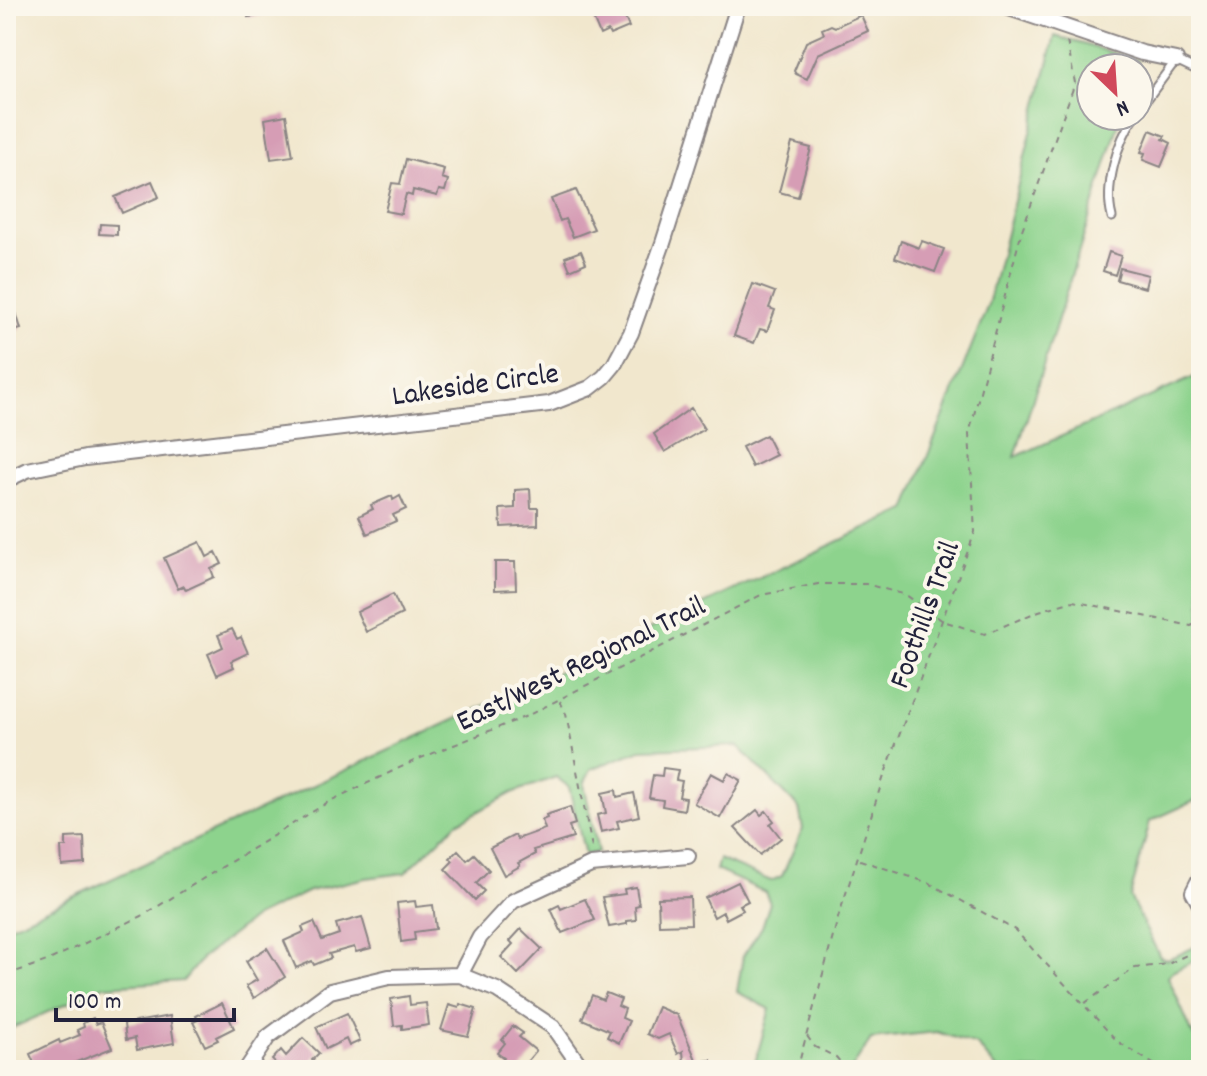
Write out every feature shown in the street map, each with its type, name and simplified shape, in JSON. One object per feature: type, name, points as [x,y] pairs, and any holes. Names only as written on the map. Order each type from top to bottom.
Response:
[{"type":"street","name":"Lakeside Circle","points":[[6,480],[27,470],[85,458],[549,404],[590,388],[614,365],[631,333],[663,243],[738,6]]},
{"type":"street","points":[[1003,6],[1142,53],[1176,60]]},
{"type":"street","points":[[460,975],[480,937],[513,901],[594,865],[688,856]]},
{"type":"street","points":[[1201,876],[1193,892],[1201,906]]},
{"type":"street","points":[[246,1070],[268,1037],[330,991],[389,977],[460,975],[497,990],[553,1027],[583,1070]]},
{"type":"lane","points":[[1155,88],[1176,60],[1201,72]]},
{"type":"lane","points":[[1112,217],[1108,203],[1117,157],[1128,132]]},
{"type":"path","name":"Foothills Trail","points":[[797,1070],[838,918],[884,776],[975,532],[969,434],[1022,230],[1075,83],[1064,28]]},
{"type":"path","name":"East/West Regional Trail","points":[[6,975],[47,961],[142,916],[330,801],[416,760],[527,716],[761,595],[818,584],[866,584],[906,595],[943,621],[985,634],[1039,611],[1073,601],[1191,626],[1201,621]]},
{"type":"path","points":[[560,699],[579,774],[581,803],[592,841],[594,865]]},
{"type":"path","points":[[858,860],[929,883],[1015,930],[1117,1041],[1163,1070]]},
{"type":"path","points":[[1084,1004],[1135,968],[1168,964],[1201,948]]},
{"type":"path","points":[[806,1035],[815,1047],[836,1057],[847,1070]]},
{"type":"path","points":[[754,1068],[760,1070]]},
{"type":"green space","points":[[1055,36],[1110,52],[1075,52],[1075,132],[1116,132],[1015,457],[1201,374],[1201,798],[1150,821],[1130,897],[1160,957],[1167,960],[1201,944],[1201,957],[1168,977],[1194,1037],[1201,1039],[1201,1070],[998,1070],[977,1045],[937,1032],[871,1039],[851,1070],[753,1070],[770,1009],[737,992],[743,956],[762,927],[770,903],[765,892],[716,870],[719,859],[771,881],[782,876],[803,829],[799,808],[738,746],[643,749],[591,769],[584,784],[598,852],[585,855],[569,787],[556,777],[512,793],[457,823],[405,873],[309,891],[255,917],[201,959],[183,981],[105,986],[6,1031],[6,928],[906,510],[988,305]]},
{"type":"building","points":[[247,6],[284,6],[284,12],[248,17]]},
{"type":"building","points":[[588,6],[615,6],[617,11],[621,9],[629,27],[610,35],[608,31],[600,35]]},
{"type":"building","points":[[861,15],[868,31],[818,54],[807,79],[796,74],[794,71],[806,42],[824,34],[822,29],[831,25],[835,27]]},
{"type":"building","points":[[286,115],[293,156],[271,159],[265,119]]},
{"type":"building","points":[[1149,132],[1165,136],[1163,139],[1171,143],[1161,167],[1143,160],[1145,153],[1141,152]]},
{"type":"building","points":[[792,143],[811,148],[798,197],[779,192]]},
{"type":"building","points":[[406,159],[444,169],[442,178],[448,180],[445,191],[439,190],[437,196],[413,190],[412,196],[406,194],[401,214],[385,211],[392,183],[400,184]]},
{"type":"building","points":[[152,181],[159,197],[122,213],[115,197]]},
{"type":"building","points":[[576,190],[594,229],[573,237],[565,219],[560,221],[551,199]]},
{"type":"building","points":[[100,224],[117,225],[117,235],[99,234]]},
{"type":"building","points":[[901,241],[919,248],[922,241],[944,249],[935,272],[895,258]]},
{"type":"building","points":[[581,251],[586,263],[570,270],[565,257]]},
{"type":"building","points":[[1109,252],[1121,256],[1115,275],[1103,271]]},
{"type":"building","points":[[1120,268],[1148,275],[1145,288],[1117,280]]},
{"type":"building","points":[[753,284],[775,292],[769,308],[775,310],[767,331],[760,329],[754,343],[734,336]]},
{"type":"building","points":[[15,309],[21,329],[6,333],[6,311]]},
{"type":"building","points":[[691,408],[704,429],[665,452],[654,434]]},
{"type":"building","points":[[766,435],[776,455],[752,467],[742,447]]},
{"type":"building","points":[[530,489],[531,508],[538,508],[538,525],[501,527],[500,509],[515,508],[515,490]]},
{"type":"building","points":[[392,496],[393,500],[400,496],[406,509],[393,515],[396,521],[367,534],[359,516],[373,509],[371,505]]},
{"type":"building","points":[[200,542],[207,557],[216,552],[222,564],[211,569],[214,577],[186,590],[184,586],[178,589],[164,558]]},
{"type":"building","points":[[495,562],[515,562],[516,589],[495,590]]},
{"type":"building","points":[[393,594],[402,614],[366,632],[357,612]]},
{"type":"building","points":[[232,629],[237,639],[241,637],[248,653],[231,661],[234,667],[217,675],[208,654],[223,647],[218,635]]},
{"type":"building","points":[[663,768],[678,770],[676,780],[682,781],[679,797],[686,798],[684,810],[662,806],[663,800],[649,798],[653,775],[662,776]]},
{"type":"building","points":[[711,773],[724,780],[728,773],[741,780],[720,818],[694,803]]},
{"type":"building","points":[[616,790],[617,797],[634,793],[639,816],[617,821],[619,828],[601,832],[597,815],[606,813],[602,793]]},
{"type":"building","points":[[570,807],[575,824],[569,826],[573,838],[533,850],[535,854],[504,875],[490,848],[515,835],[517,839],[545,829],[542,820],[547,818],[546,815]]},
{"type":"building","points":[[757,810],[761,815],[766,811],[774,821],[770,824],[781,838],[760,855],[735,828]]},
{"type":"building","points":[[84,837],[85,864],[62,866],[61,847],[66,847],[66,838]]},
{"type":"building","points":[[458,850],[467,860],[474,854],[489,870],[476,883],[484,891],[475,900],[445,869]]},
{"type":"building","points":[[738,882],[748,901],[740,905],[743,910],[726,919],[723,912],[714,917],[705,898]]},
{"type":"building","points":[[636,887],[639,905],[635,906],[636,920],[609,927],[602,897],[625,894],[624,889]]},
{"type":"building","points":[[690,897],[691,924],[659,925],[658,898]]},
{"type":"building","points":[[585,899],[595,920],[562,933],[551,909],[559,905],[561,909]]},
{"type":"building","points":[[415,901],[416,907],[433,905],[436,929],[414,932],[415,940],[401,942],[397,903]]},
{"type":"building","points":[[362,917],[371,948],[356,952],[354,947],[329,954],[331,958],[314,965],[312,961],[296,968],[284,941],[304,932],[302,927],[314,922],[322,940],[339,934],[336,924]]},
{"type":"building","points":[[521,929],[542,949],[518,974],[501,957]]},
{"type":"building","points":[[267,948],[285,977],[254,998],[246,986],[257,980],[246,961]]},
{"type":"building","points":[[606,993],[621,999],[618,1006],[625,1009],[622,1018],[629,1021],[619,1043],[607,1037],[610,1031],[582,1019],[592,995],[603,1000]]},
{"type":"building","points":[[409,996],[410,1005],[426,1003],[429,1025],[402,1029],[402,1025],[394,1026],[391,999]]},
{"type":"building","points":[[222,1003],[234,1028],[205,1046],[193,1022],[198,1020],[196,1016]]},
{"type":"building","points":[[460,1004],[476,1009],[468,1036],[441,1030],[449,1005],[459,1008]]},
{"type":"building","points":[[658,1007],[677,1015],[697,1062],[711,1060],[712,1070],[680,1070],[680,1063],[684,1063],[683,1051],[678,1054],[669,1034],[658,1039],[647,1034]]},
{"type":"building","points":[[347,1013],[360,1041],[349,1046],[346,1039],[326,1049],[316,1027]]},
{"type":"building","points":[[170,1016],[174,1043],[137,1050],[135,1038],[126,1040],[124,1024]]},
{"type":"building","points":[[93,1018],[96,1024],[101,1022],[112,1048],[56,1070],[37,1070],[30,1054],[59,1040],[60,1043],[80,1035],[77,1030]]},
{"type":"building","points":[[513,1026],[523,1033],[519,1037],[536,1051],[520,1070],[512,1070],[497,1053]]},
{"type":"building","points":[[303,1038],[319,1053],[312,1060],[315,1063],[308,1070],[282,1070],[272,1060],[281,1050],[286,1056]]}]
